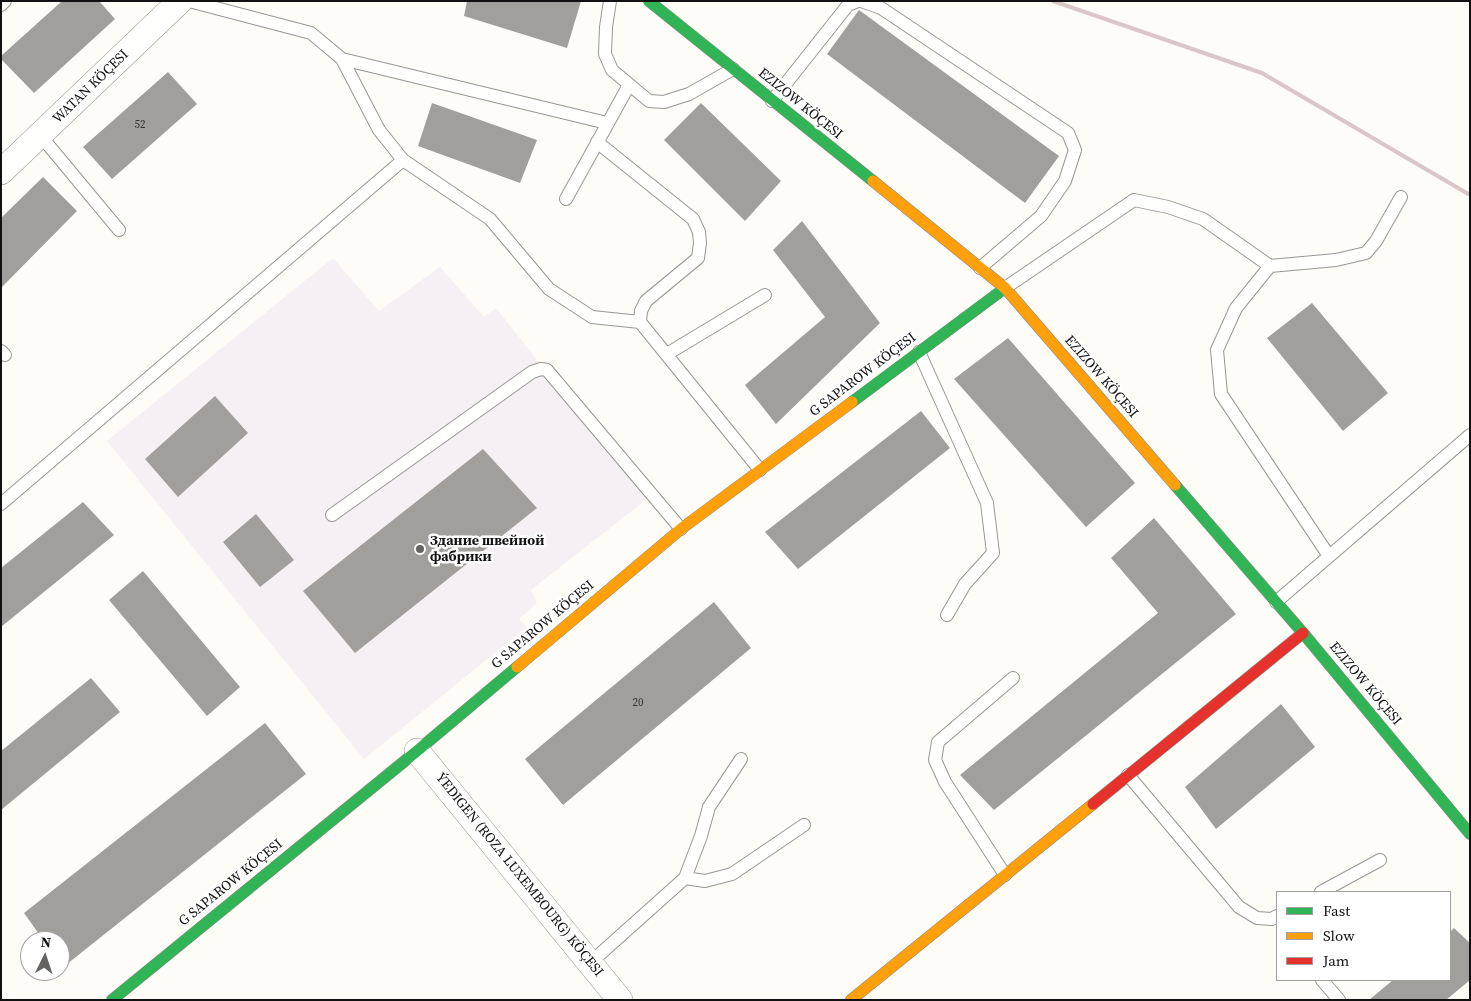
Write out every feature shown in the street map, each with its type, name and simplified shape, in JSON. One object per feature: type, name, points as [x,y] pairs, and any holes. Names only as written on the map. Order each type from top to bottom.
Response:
[{"type":"street","name":"WATAN KÖÇESI","points":[[1,172],[180,1]]},
{"type":"street","name":"EZIZOW KÖÇESI","points":[[649,1],[1005,288],[1303,633],[1470,834]]},
{"type":"street","name":"G SAPAROW KÖÇESI","points":[[112,1000],[417,751],[681,529],[1005,288]]},
{"type":"street","points":[[851,1000],[1303,633]]},
{"type":"street","name":"ÝEDIGEN (ROZA LUXEMBOURG) KÖÇESI","points":[[417,751],[620,1000]]},
{"type":"lane","points":[[1,5],[5,1]]},
{"type":"lane","points":[[189,1],[311,33],[342,59],[378,130],[403,160],[490,220],[549,289],[592,317],[640,322],[760,470]]},
{"type":"lane","points":[[610,1],[606,27],[605,54],[612,70],[649,101],[664,102],[688,94],[733,69]]},
{"type":"lane","points":[[772,101],[848,5],[860,1],[880,8],[1068,133],[1075,150],[1065,181],[1041,216],[980,268]]},
{"type":"lane","points":[[342,59],[608,123]]},
{"type":"lane","points":[[566,198],[629,84]]},
{"type":"lane","points":[[40,136],[119,230]]},
{"type":"lane","points":[[597,142],[692,219],[699,232],[698,258],[646,301],[640,322]]},
{"type":"lane","points":[[1,504],[403,160]]},
{"type":"lane","points":[[1005,288],[1134,200],[1168,207],[1203,219],[1270,266],[1336,260],[1366,253],[1376,241],[1401,197]]},
{"type":"lane","points":[[1270,266],[1236,308],[1217,350],[1221,394],[1329,556]]},
{"type":"lane","points":[[667,354],[765,295]]},
{"type":"lane","points":[[919,352],[986,502],[993,553],[965,584],[948,615]]},
{"type":"lane","points":[[332,515],[532,372],[541,369],[547,370],[681,529]]},
{"type":"lane","points":[[1276,602],[1470,435]]},
{"type":"lane","points":[[1005,875],[945,782],[935,760],[938,742],[1013,678]]},
{"type":"lane","points":[[590,963],[685,878],[701,836],[709,807],[741,758]]},
{"type":"lane","points":[[1128,774],[1239,907],[1257,918],[1276,920]]},
{"type":"lane","points":[[685,878],[705,881],[732,874],[804,825]]},
{"type":"lane","points":[[1323,891],[1380,860]]},
{"type":"lane","points":[[1323,981],[1339,1000]]},
{"type":"shaded area","points":[[333,258],[379,311],[440,267],[484,317],[496,308],[647,499],[531,590],[537,603],[519,619],[527,627],[364,759],[107,441]]},
{"type":"building","points":[[62,1],[99,1],[115,19],[34,93],[1,59],[1,56]]},
{"type":"building","points":[[467,1],[581,1],[567,48],[464,16]]},
{"type":"building","points":[[859,10],[1059,156],[1025,203],[827,54]]},
{"type":"building","points":[[168,72],[197,104],[112,179],[83,147]]},
{"type":"building","points":[[432,103],[537,140],[520,183],[418,146]]},
{"type":"building","points":[[701,103],[781,181],[745,221],[664,140]]},
{"type":"building","points":[[43,177],[77,211],[1,288],[1,218]]},
{"type":"building","points":[[802,221],[880,323],[776,424],[745,385],[825,317],[773,250]]},
{"type":"building","points":[[1312,303],[1388,393],[1343,431],[1267,338]]},
{"type":"building","points":[[1008,338],[1135,483],[1086,527],[954,379]]},
{"type":"building","points":[[215,396],[248,433],[178,497],[145,459]]},
{"type":"building","points":[[921,411],[950,448],[798,569],[765,532]]},
{"type":"building","name":"Здание швейной фабрики","points":[[483,449],[537,508],[355,653],[303,591]]},
{"type":"building","points":[[83,502],[114,535],[1,627],[1,568]]},
{"type":"building","points":[[256,514],[294,560],[260,587],[223,542]]},
{"type":"building","points":[[1154,518],[1236,614],[994,810],[960,775],[1158,613],[1111,558]]},
{"type":"building","points":[[143,571],[240,687],[207,716],[109,600]]},
{"type":"building","points":[[714,602],[751,648],[563,805],[525,759]]},
{"type":"building","points":[[91,678],[120,712],[1,810],[1,751]]},
{"type":"building","points":[[1281,704],[1315,747],[1216,829],[1185,787]]},
{"type":"building","points":[[265,723],[306,774],[70,962],[70,931],[37,931],[24,913]]},
{"type":"building","points":[[1454,928],[1470,943],[1470,980],[1446,1000],[1369,1000],[1392,981],[1451,981],[1451,931]]},
{"type":"railway","points":[[1053,1],[1262,73],[1470,195]]},
{"type":"traffic: fast","points":[[649,1],[873,181]]},
{"type":"traffic: fast","points":[[852,402],[1005,288]]},
{"type":"traffic: fast","points":[[1175,485],[1303,633],[1470,834]]},
{"type":"traffic: fast","points":[[112,1000],[517,667]]},
{"type":"traffic: slow","points":[[873,181],[1005,288],[1175,485]]},
{"type":"traffic: slow","points":[[517,667],[681,529],[852,402]]},
{"type":"traffic: slow","points":[[851,1000],[1093,804]]},
{"type":"traffic: jam","points":[[1093,804],[1303,633]]},
{"type":"place","name":"Здание швейной фабрики","points":[[420,549]]}]
